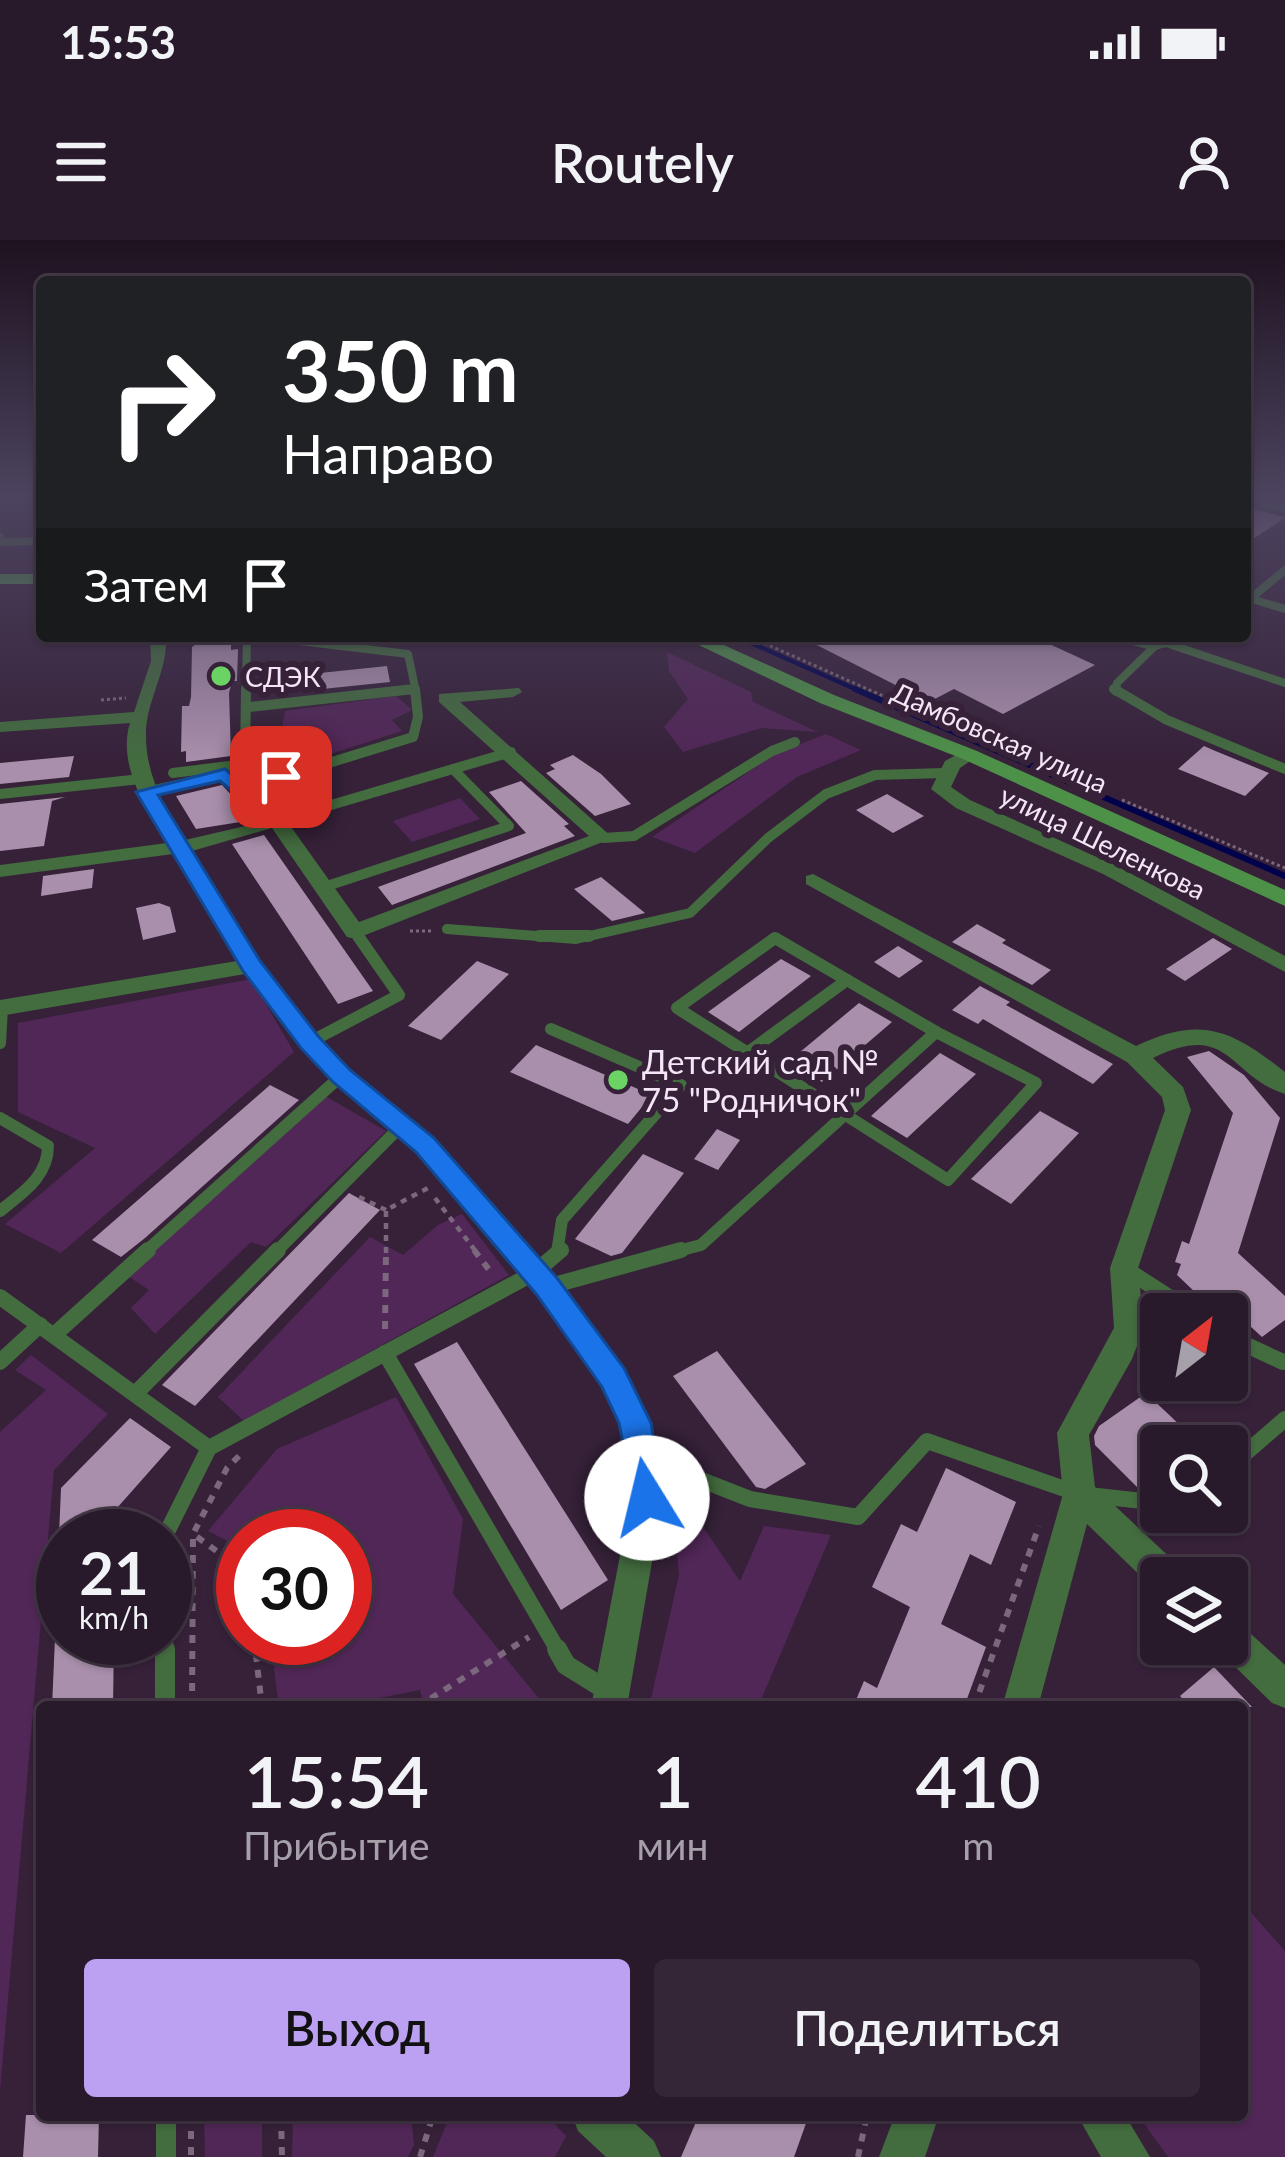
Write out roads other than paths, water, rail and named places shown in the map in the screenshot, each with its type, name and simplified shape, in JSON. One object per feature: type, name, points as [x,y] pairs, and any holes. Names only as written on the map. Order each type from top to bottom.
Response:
[{"type":"street","points":[[159,642],[159,661],[139,717],[136,751],[143,785],[251,966],[341,1076],[401,1126],[439,1182],[541,1280],[613,1378],[635,1423],[647,1498],[611,1700]]},
{"type":"street","name":"Дамбовская улица","points":[[702,642],[827,699],[970,755],[1285,898]]},
{"type":"street","points":[[1144,642],[1162,645]]},
{"type":"street","points":[[0,871],[183,848],[277,821],[356,932],[603,838],[445,698],[513,692]]},
{"type":"street","points":[[0,728],[139,717]]},
{"type":"street","name":"улица Шеленкова","points":[[970,755],[945,773],[941,789],[963,804],[1109,869],[1285,965]]},
{"type":"street","points":[[812,880],[1136,1056],[1174,1093],[1178,1110],[1124,1268],[1129,1328],[1073,1433],[1066,1490],[1021,1701]]},
{"type":"street","points":[[1,1008],[251,966]]},
{"type":"street","points":[[1136,1056],[1175,1035],[1221,1039],[1285,1084]]},
{"type":"street","points":[[1066,1490],[1143,1557]]},
{"type":"street","points":[[1248,1655],[1285,1690]]},
{"type":"street","points":[[600,2121],[638,2157]]},
{"type":"street","points":[[902,2157],[914,2121]]},
{"type":"street","points":[[1103,2121],[1127,2157]]},
{"type":"lane","points":[[1251,601],[1285,608]]},
{"type":"lane","points":[[0,794],[143,785],[245,764],[247,642]]},
{"type":"lane","points":[[223,771],[238,790],[413,737],[420,708],[408,654],[307,642]]},
{"type":"lane","points":[[1172,642],[1120,676],[1113,690],[1167,720],[1285,770]]},
{"type":"lane","points":[[1162,645],[1285,683]]},
{"type":"lane","points":[[249,707],[414,689]]},
{"type":"lane","points":[[603,838],[634,836],[772,751],[795,742]]},
{"type":"lane","points":[[277,821],[511,752]]},
{"type":"lane","points":[[324,887],[509,826],[453,769]]},
{"type":"lane","points":[[173,773],[223,771]]},
{"type":"lane","points":[[447,928],[575,939],[690,913],[769,838],[826,794],[855,780],[896,772],[945,773]]},
{"type":"lane","points":[[310,1042],[399,994],[356,932]]},
{"type":"lane","points":[[776,938],[935,1032],[1036,1083],[948,1180],[677,1008],[776,938]]},
{"type":"lane","points":[[746,1053],[847,980]]},
{"type":"lane","points":[[0,1043],[1,1008]]},
{"type":"lane","points":[[541,1280],[561,1250],[562,1220],[681,1085],[551,1029]]},
{"type":"lane","points":[[165,1701],[165,1536],[209,1448],[504,1289],[701,1245],[846,1118],[935,1032]]},
{"type":"lane","points":[[0,1362],[47,1330],[341,1076]]},
{"type":"lane","points":[[0,1118],[48,1146],[50,1159],[42,1174],[0,1211]]},
{"type":"lane","points":[[135,1394],[401,1126]]},
{"type":"lane","points":[[1124,1268],[1163,1293]]},
{"type":"lane","points":[[0,1298],[209,1448]]},
{"type":"lane","points":[[1248,1346],[1284,1364]]},
{"type":"lane","points":[[385,1353],[566,1666],[611,1700]]},
{"type":"lane","points":[[1248,1451],[1285,1420]]},
{"type":"lane","points":[[640,1456],[750,1499],[858,1517],[928,1442],[1066,1490],[1140,1501]]},
{"type":"lane","points":[[166,2121],[166,2157]]},
{"type":"waterway","points":[[749,642],[862,692]]},
{"type":"waterway","points":[[855,689],[1285,876]]},
{"type":"place","name":"СДЭК","points":[[221,676]]},
{"type":"place","name":"Детский сад № 75 \"Родничок\"","points":[[618,1080]]}]
